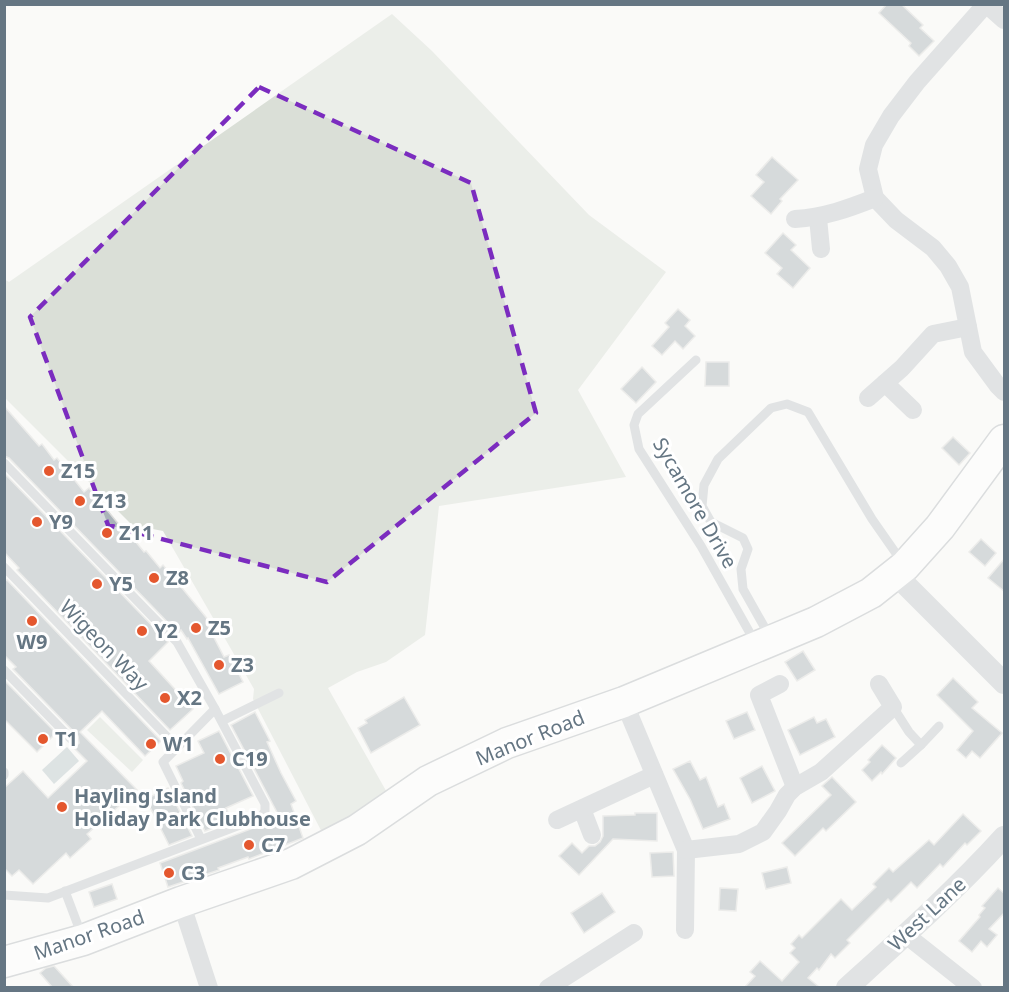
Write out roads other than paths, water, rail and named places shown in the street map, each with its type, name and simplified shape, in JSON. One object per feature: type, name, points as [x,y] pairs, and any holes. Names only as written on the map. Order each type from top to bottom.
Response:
[{"type":"main road","name":"Manor Road","points":[[4,962],[83,940],[181,902],[291,864],[357,831],[428,781],[507,743],[624,702],[816,622],[871,593],[900,570],[940,527],[1005,440]]},
{"type":"street","points":[[1005,20],[986,4],[917,82],[891,116],[874,145],[868,169],[875,198],[896,220],[933,248],[948,266],[960,287],[973,352],[1005,392]]},
{"type":"street","points":[[795,219],[818,218],[875,198]]},
{"type":"street","points":[[818,218],[821,249]]},
{"type":"street","points":[[868,398],[902,368],[933,334],[968,327]]},
{"type":"street","points":[[885,383],[913,410]]},
{"type":"street","points":[[900,570],[1005,683]]},
{"type":"street","points":[[780,684],[759,695],[795,787]]},
{"type":"street","points":[[686,850],[739,844],[763,832],[787,795],[795,787],[821,772],[893,707],[879,684]]},
{"type":"street","points":[[624,702],[686,850],[685,930]]},
{"type":"street","points":[[557,820],[654,775]]},
{"type":"street","points":[[582,808],[592,835]]},
{"type":"street","name":"West Lane","points":[[847,987],[979,866],[1005,837]]},
{"type":"street","points":[[181,902],[209,987]]},
{"type":"street","points":[[548,987],[634,933]]},
{"type":"street","points":[[906,935],[972,987]]},
{"type":"lane","name":"Sycamore Drive","points":[[696,360],[638,414],[634,425],[639,448],[764,643]]},
{"type":"lane","points":[[764,643],[743,589],[741,569],[748,549],[743,538],[711,522],[702,506],[704,485],[718,459],[771,408],[787,404],[808,412],[900,570]]},
{"type":"lane","points":[[4,463],[177,642],[222,721],[265,804],[265,811],[261,817],[48,898],[4,895]]},
{"type":"lane","name":"Wigeon Way","points":[[4,567],[177,747]]},
{"type":"lane","points":[[4,670],[73,741]]},
{"type":"lane","points":[[222,721],[279,693]]},
{"type":"lane","points":[[893,707],[909,732],[921,745]]},
{"type":"lane","points":[[201,839],[163,762],[215,709]]},
{"type":"lane","points":[[901,763],[939,726]]},
{"type":"lane","points":[[65,891],[83,940]]},
{"type":"place","name":"Z15","points":[[49,471]]},
{"type":"place","name":"Z13","points":[[80,501]]},
{"type":"place","name":"Y9","points":[[37,522]]},
{"type":"place","name":"Z11","points":[[107,533]]},
{"type":"place","name":"Z8","points":[[154,578]]},
{"type":"place","name":"Y5","points":[[97,584]]},
{"type":"place","name":"W9","points":[[32,621]]},
{"type":"place","name":"Z5","points":[[196,628]]},
{"type":"place","name":"Y2","points":[[142,631]]},
{"type":"place","name":"Z3","points":[[219,665]]},
{"type":"place","name":"X2","points":[[165,698]]},
{"type":"place","name":"T1","points":[[43,739]]},
{"type":"place","name":"W1","points":[[151,744]]},
{"type":"place","name":"C19","points":[[220,759]]},
{"type":"place","name":"Hayling Island Holiday Park Clubhouse","points":[[62,807]]},
{"type":"place","name":"C7","points":[[249,845]]},
{"type":"place","name":"C3","points":[[169,873]]}]
